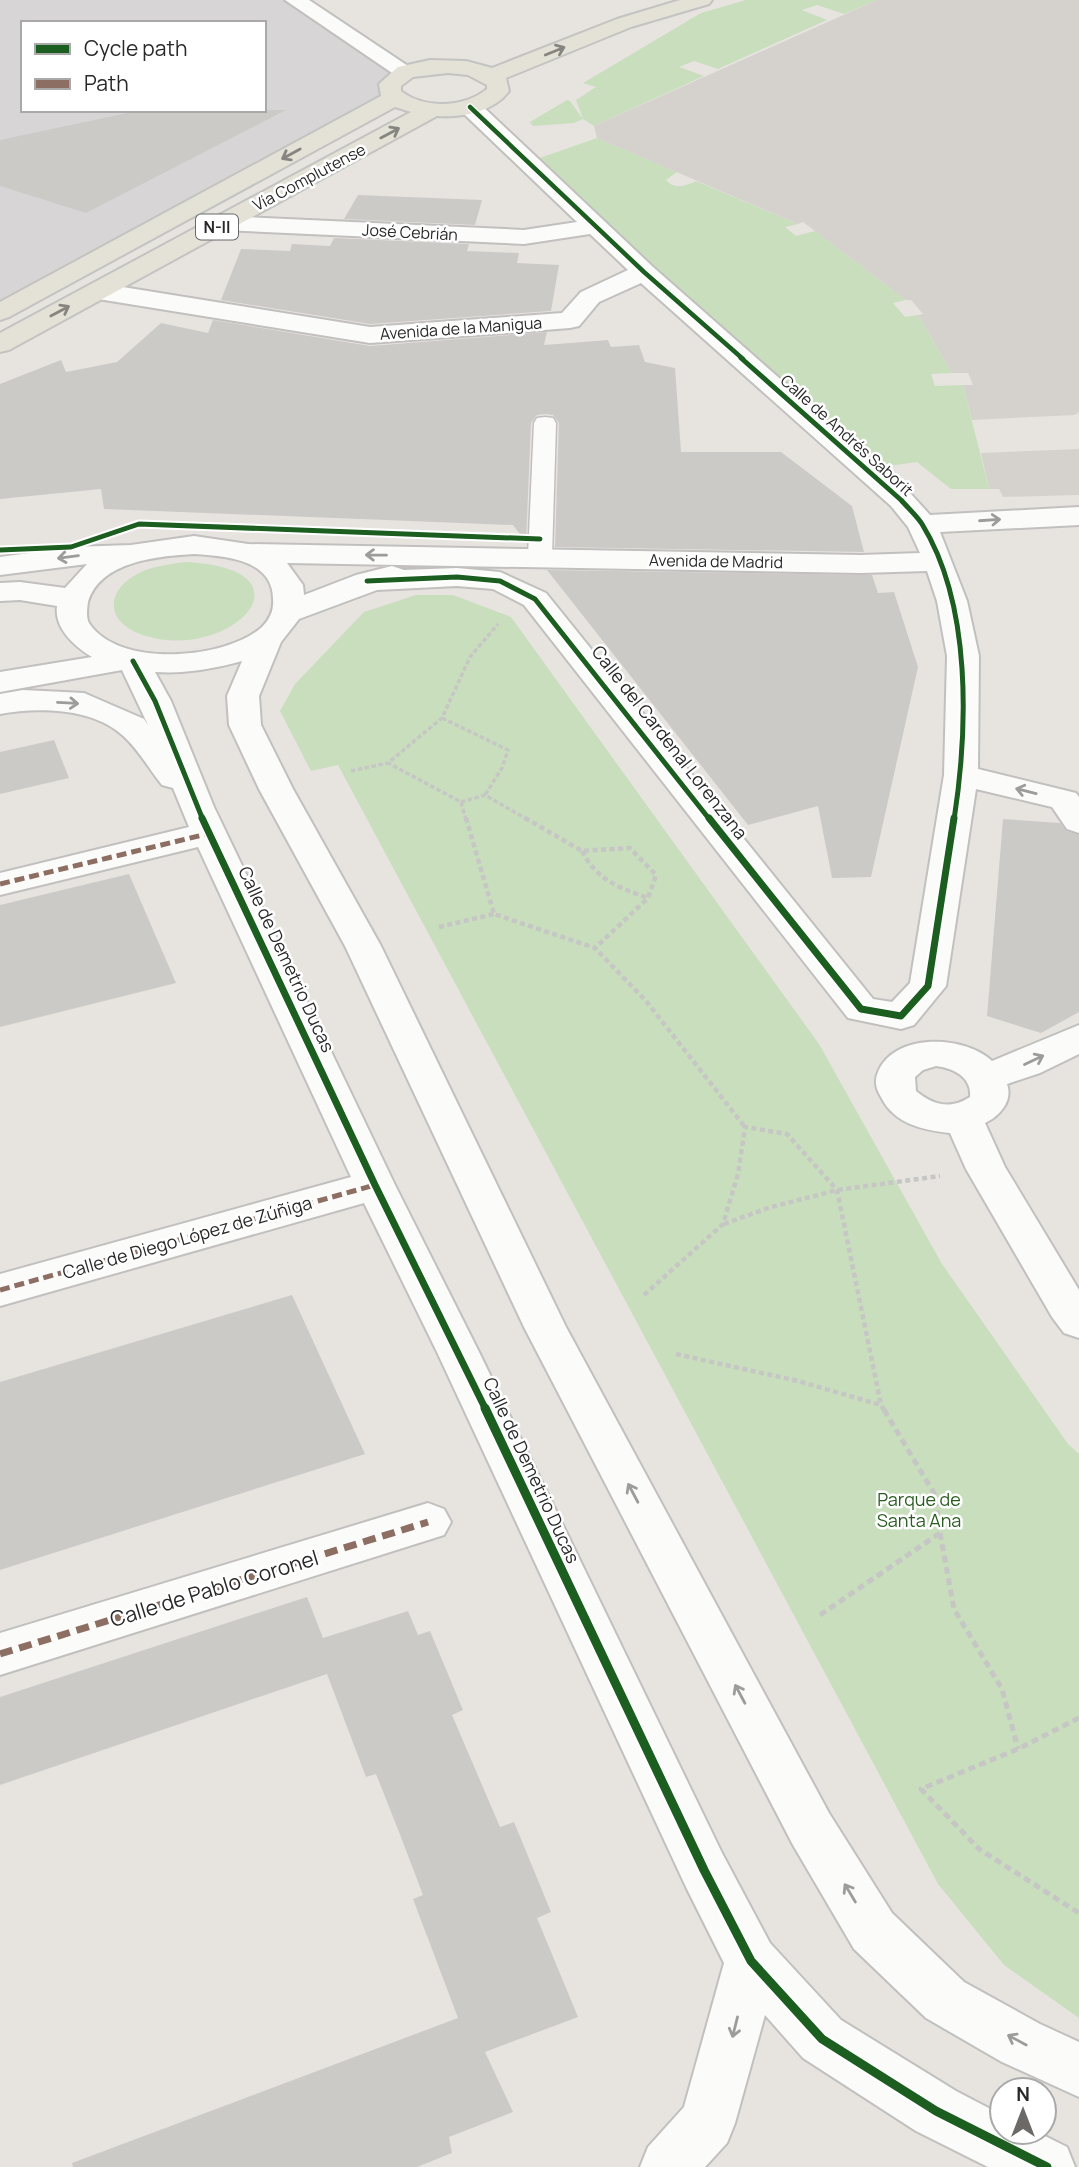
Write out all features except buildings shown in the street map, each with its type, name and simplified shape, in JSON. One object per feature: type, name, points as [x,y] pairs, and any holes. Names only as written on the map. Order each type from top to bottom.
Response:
[{"type":"main road","points":[[463,67],[596,13],[642,0]]},
{"type":"main road","points":[[394,98],[390,93],[390,84],[406,72],[430,67],[463,67],[492,76],[624,23],[702,0]]},
{"type":"main road","name":"N-II","points":[[394,98],[433,109],[470,107],[486,102],[498,91],[498,83],[492,76]]},
{"type":"main road","name":"Vía Complutense","points":[[0,312],[394,98]]},
{"type":"main road","name":"Vía Complutense","points":[[0,344],[433,109]]},
{"type":"street","points":[[295,0],[385,61],[406,72]]},
{"type":"street","name":"Calle de Andrés Saborit","points":[[470,107],[644,272],[901,500],[922,524],[952,601],[963,656],[961,775],[928,986],[901,1016]]},
{"type":"street","name":"José Cebrián","points":[[223,223],[524,237],[596,226]]},
{"type":"street","name":"Avenida de la Manigua","points":[[98,290],[370,335],[570,320],[590,297],[644,272]]},
{"type":"street","points":[[922,524],[1079,516]]},
{"type":"street","points":[[278,625],[240,652],[206,662],[169,665],[130,661],[109,654],[83,637],[74,625],[71,612],[74,599],[86,580],[108,564],[165,546],[194,544],[249,553],[271,564],[285,579],[292,595],[278,625],[243,696],[245,725],[276,789],[363,946],[545,1327],[811,1829],[873,1931],[944,2000],[1021,2043],[1079,2070]]},
{"type":"street","points":[[0,566],[73,556],[136,553]]},
{"type":"street","name":"Avenida de Madrid","points":[[249,553],[540,556],[861,564],[939,562]]},
{"type":"street","name":"Avenida de Madrid","points":[[278,625],[367,581],[427,565],[493,556]]},
{"type":"street","name":"Calle del Cardenal Lorenzana","points":[[367,581],[457,577],[500,581],[536,599],[861,1009],[901,1016]]},
{"type":"street","points":[[0,592],[20,591],[74,599]]},
{"type":"street","points":[[0,662],[21,658],[83,637]]},
{"type":"street","points":[[0,682],[130,661]]},
{"type":"street","name":"Calle de Demetrio Ducas","points":[[130,661],[155,701],[204,820],[375,1185],[458,1352],[704,1870],[751,1961],[822,2039],[936,2111],[1047,2167]]},
{"type":"street","points":[[0,704],[23,700],[84,703],[132,726],[204,820],[0,884]]},
{"type":"street","points":[[961,775],[1064,800],[1079,822]]},
{"type":"street","points":[[986,1077],[1027,1064],[1079,1038]]},
{"type":"street","points":[[934,1053],[955,1056],[973,1064],[986,1077],[990,1090],[989,1099],[978,1112],[963,1118],[942,1120],[922,1116],[904,1105],[894,1092],[893,1078],[901,1065],[908,1060],[934,1053]]},
{"type":"street","points":[[963,1118],[986,1169],[1079,1322]]},
{"type":"street","name":"Calle de Diego López de Zúñiga","points":[[0,1290],[375,1185]]},
{"type":"street","name":"Calle de Pablo Coronel","points":[[0,1654],[428,1521]]},
{"type":"street","points":[[668,2167],[707,2123],[733,2036],[751,1961]]},
{"type":"lane","points":[[540,556],[545,423]]},
{"type":"path","points":[[351,771],[388,763],[442,718],[470,657],[500,620]]},
{"type":"path","points":[[388,763],[461,802],[485,795],[502,768],[508,750],[442,718]]},
{"type":"path","points":[[485,795],[582,851],[630,848],[656,875],[648,898],[595,948]]},
{"type":"path","points":[[461,802],[494,914]]},
{"type":"path","points":[[582,851],[590,870],[620,888],[648,898]]},
{"type":"path","points":[[439,927],[494,914],[595,948],[646,1001],[708,1083],[745,1126],[787,1134],[837,1190],[881,1405],[935,1496],[954,1609],[1002,1689],[1018,1749]]},
{"type":"path","points":[[723,1224],[738,1174],[745,1126]]},
{"type":"path","points":[[644,1295],[723,1224],[768,1208],[837,1190],[986,1169]]},
{"type":"path","points":[[676,1354],[797,1381],[881,1405]]},
{"type":"path","points":[[820,1615],[940,1533]]},
{"type":"path","points":[[1079,1718],[1018,1749],[921,1789],[979,1849],[1079,1913]]},
{"type":"shaded area","points":[[0,0],[295,0],[406,72],[390,93],[0,312]]},
{"type":"shaded area","points":[[877,0],[1079,0],[1079,412],[1075,415],[972,420],[963,385],[973,385],[968,373],[952,373],[918,315],[923,314],[911,300],[906,300],[803,222],[798,224],[597,138],[594,126]]},
{"type":"shaded area","points":[[1079,449],[1079,495],[1003,497],[999,489],[989,489],[981,453]]},
{"type":"green space","points":[[746,0],[877,0],[844,14],[817,5],[802,10],[827,20],[718,69],[694,61],[679,67],[704,76],[594,126],[583,119],[576,100],[596,87],[583,83],[701,13]]},
{"type":"green space","points":[[567,100],[583,119],[574,123],[533,126],[530,122]]},
{"type":"green space","points":[[597,138],[677,172],[666,180],[673,185],[684,186],[696,181],[798,224],[785,227],[796,236],[815,231],[906,300],[893,303],[905,317],[918,315],[952,373],[931,374],[935,386],[963,385],[989,489],[951,489],[917,462],[875,468],[534,160]]},
{"type":"green space","points":[[185,562],[225,568],[248,580],[254,595],[248,611],[232,626],[208,636],[178,641],[146,636],[122,623],[116,615],[115,596],[130,578],[158,566]]},
{"type":"green space","name":"Parque de Santa Ana","points":[[416,595],[453,595],[511,617],[819,1044],[942,1264],[1068,1444],[1079,1454],[1079,2018],[1004,1965],[938,1884],[338,765],[311,771],[280,711],[295,684],[364,612]]},
{"type":"marked path","points":[[0,884],[211,833]]},
{"type":"marked path","points":[[0,1290],[375,1185]]},
{"type":"marked path","points":[[0,1654],[428,1522]]},
{"type":"cycle path","points":[[367,581],[457,577],[500,581],[535,599],[861,1009],[901,1016],[928,986],[961,775],[963,656],[952,601],[922,524],[901,500],[644,272],[470,107]]},
{"type":"cycle path","points":[[0,550],[71,547],[139,524],[540,539]]},
{"type":"cycle path","points":[[133,661],[155,701],[197,807],[375,1185],[458,1352],[704,1870],[751,1961],[822,2039],[936,2111],[1047,2167]]}]
